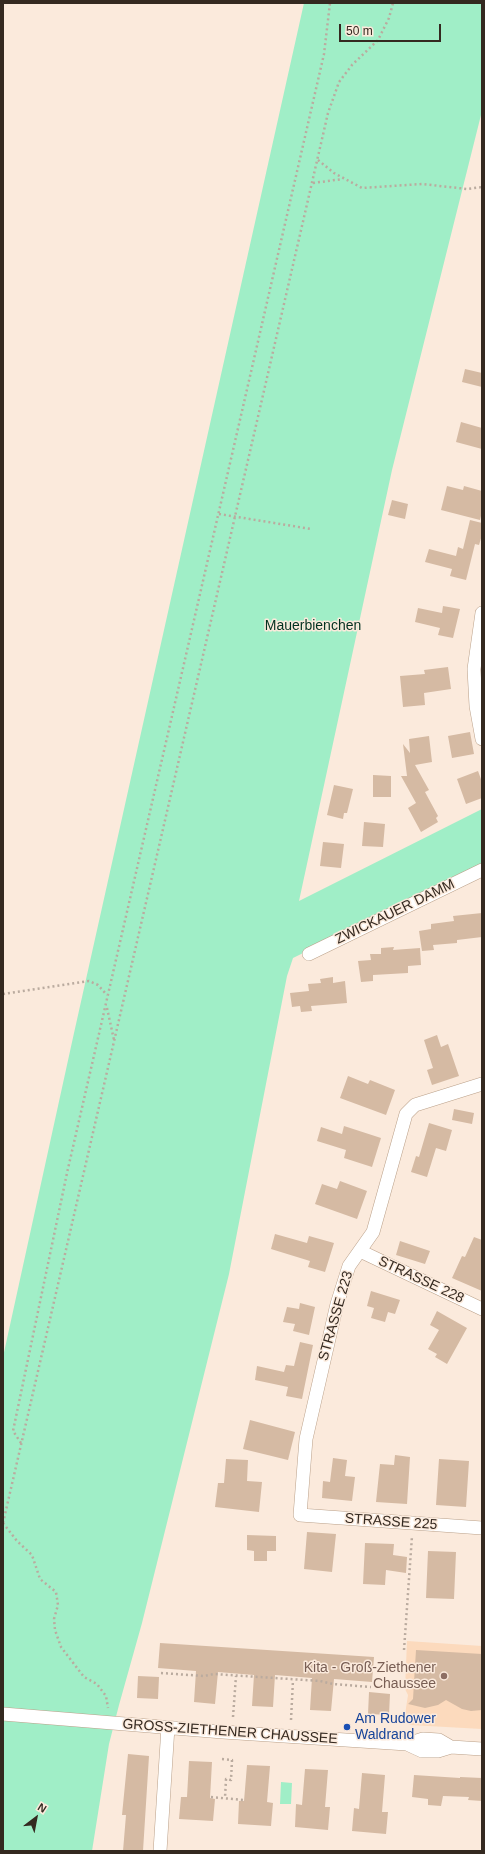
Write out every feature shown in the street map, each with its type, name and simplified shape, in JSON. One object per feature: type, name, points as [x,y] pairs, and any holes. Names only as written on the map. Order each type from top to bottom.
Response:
[{"type":"street","points":[[482,613],[474,669],[482,739]]},
{"type":"street","name":"ZWICKAUER DAMM","points":[[309,954],[482,870]]},
{"type":"street","name":"STRASSE 223","points":[[300,1515],[306,1439],[324,1354],[337,1304],[349,1266],[373,1232],[406,1114],[415,1105],[482,1084]]},
{"type":"street","name":"STRASSE 228","points":[[360,1252],[482,1308]]},
{"type":"street","name":"STRASSE 225","points":[[300,1515],[482,1528]]},
{"type":"street","name":"GROSS-ZIETHENER CHAUSSEE","points":[[3,1714],[168,1728],[407,1744],[422,1750],[438,1752],[451,1747],[482,1748]]},
{"type":"street","points":[[160,1851],[168,1728]]},
{"type":"path","points":[[21,1443],[14,1431],[67,1173],[324,54],[330,3]]},
{"type":"path","points":[[108,1708],[106,1696],[97,1684],[84,1677],[61,1647],[55,1630],[54,1619],[58,1605],[56,1592],[40,1579],[32,1555],[17,1541],[3,1523],[328,113],[339,82],[352,66],[378,40],[389,18],[393,3]]},
{"type":"path","points":[[318,160],[343,179],[362,188],[422,184],[467,189],[482,187]]},
{"type":"path","points":[[313,183],[343,179]]},
{"type":"path","points":[[219,514],[311,529]]},
{"type":"path","points":[[3,994],[89,981],[98,985],[107,996]]},
{"type":"path","points":[[106,1006],[114,1042]]},
{"type":"path","points":[[404,1650],[413,1524]]},
{"type":"path","points":[[161,1673],[204,1676],[214,1674],[371,1688]]},
{"type":"path","points":[[234,1717],[236,1676]]},
{"type":"path","points":[[291,1720],[293,1680]]},
{"type":"path","points":[[222,1759],[232,1760],[231,1780],[226,1779],[225,1798]]},
{"type":"path","points":[[211,1797],[243,1800]]},
{"type":"shaded area","name":"Kita - Groß-Ziethener Chaussee","points":[[407,1641],[482,1646],[482,1729],[410,1725],[404,1721],[408,1695],[405,1689]]},
{"type":"green space","name":"Mauerbienchen","points":[[304,3],[482,3],[482,111],[392,470],[299,901],[482,809],[482,865],[293,958],[287,976],[229,1274],[142,1623],[109,1744],[92,1851],[3,1851],[3,1357]]},
{"type":"green space","points":[[281,1782],[292,1783],[291,1804],[280,1804]]},
{"type":"building","points":[[465,369],[482,373],[482,387],[462,382]]},
{"type":"building","points":[[461,422],[482,428],[482,449],[456,442]]},
{"type":"building","points":[[447,486],[463,490],[464,486],[482,491],[482,512],[480,520],[441,510]]},
{"type":"building","points":[[392,500],[408,504],[405,519],[388,515]]},
{"type":"building","points":[[470,520],[482,523],[482,535],[479,545],[475,544],[466,580],[450,576],[452,569],[425,562],[429,549],[456,556],[458,547],[463,549]]},
{"type":"building","points":[[443,606],[460,609],[453,638],[438,635],[440,628],[415,622],[418,608],[442,613]]},
{"type":"building","points":[[448,667],[451,689],[424,693],[425,705],[403,707],[400,676],[425,674],[424,670]]},
{"type":"building","points":[[470,732],[474,754],[452,758],[448,736]]},
{"type":"building","points":[[429,736],[432,762],[415,765],[429,790],[425,792],[438,816],[436,818],[438,822],[421,832],[408,808],[416,803],[401,776],[407,776],[403,744],[410,753],[409,739]]},
{"type":"building","points":[[478,771],[482,782],[482,798],[466,804],[457,779]]},
{"type":"building","points":[[373,775],[391,776],[391,797],[373,797]]},
{"type":"building","points":[[334,785],[353,789],[347,813],[344,813],[343,819],[327,815]]},
{"type":"building","points":[[364,822],[385,824],[383,847],[362,846]]},
{"type":"building","points":[[323,842],[344,844],[341,868],[320,866]]},
{"type":"building","points":[[482,913],[482,937],[457,940],[457,943],[433,945],[434,950],[422,951],[419,931],[431,929],[431,924],[454,921],[453,916]]},
{"type":"building","points":[[394,947],[393,950],[420,948],[421,965],[408,966],[408,973],[373,975],[373,981],[361,982],[358,961],[371,960],[370,954],[381,954],[381,948]]},
{"type":"building","points":[[333,977],[333,983],[345,981],[347,1003],[311,1006],[312,1011],[301,1012],[300,1006],[292,1007],[290,993],[309,991],[308,984],[321,983],[320,979]]},
{"type":"building","points":[[437,1035],[441,1047],[448,1044],[459,1076],[432,1085],[427,1070],[433,1068],[424,1040]]},
{"type":"building","points":[[348,1076],[368,1084],[370,1080],[395,1090],[386,1115],[340,1098]]},
{"type":"building","points":[[454,1109],[474,1113],[472,1124],[452,1120]]},
{"type":"building","points":[[429,1123],[452,1130],[446,1151],[436,1148],[427,1177],[411,1172],[416,1156],[419,1157]]},
{"type":"building","points":[[344,1126],[381,1138],[372,1167],[344,1158],[346,1150],[317,1141],[321,1127],[342,1134]]},
{"type":"building","points":[[340,1181],[367,1191],[357,1219],[315,1204],[322,1184],[337,1189]]},
{"type":"building","points":[[275,1234],[307,1243],[309,1236],[334,1243],[325,1272],[308,1267],[310,1261],[271,1249]]},
{"type":"building","points":[[474,1237],[482,1240],[482,1291],[452,1278],[462,1256],[465,1257]]},
{"type":"building","points":[[400,1241],[430,1251],[425,1264],[396,1255]]},
{"type":"building","points":[[371,1291],[400,1300],[395,1314],[388,1312],[385,1322],[371,1318],[374,1308],[367,1306]]},
{"type":"building","points":[[300,1303],[315,1307],[309,1335],[293,1331],[295,1324],[283,1322],[287,1307],[299,1309]]},
{"type":"building","points":[[437,1311],[467,1328],[447,1364],[435,1357],[437,1354],[428,1349],[439,1330],[430,1325]]},
{"type":"building","points":[[300,1342],[313,1345],[302,1399],[286,1396],[288,1387],[255,1380],[257,1366],[284,1372],[286,1365],[294,1366]]},
{"type":"building","points":[[250,1420],[295,1432],[288,1460],[243,1449]]},
{"type":"building","points":[[395,1455],[410,1457],[407,1504],[376,1502],[380,1464],[394,1465]]},
{"type":"building","points":[[333,1458],[347,1460],[345,1476],[355,1477],[352,1501],[322,1498],[323,1481],[330,1482]]},
{"type":"building","points":[[226,1459],[248,1460],[247,1481],[262,1482],[259,1512],[215,1507],[218,1483],[224,1483]]},
{"type":"building","points":[[439,1459],[469,1461],[466,1507],[436,1505]]},
{"type":"building","points":[[307,1532],[336,1534],[332,1572],[304,1569]]},
{"type":"building","points":[[247,1535],[276,1536],[276,1551],[267,1551],[267,1561],[254,1561],[254,1551],[247,1550]]},
{"type":"building","points":[[365,1543],[394,1544],[393,1555],[407,1557],[406,1573],[386,1570],[385,1585],[363,1584]]},
{"type":"building","points":[[428,1551],[456,1552],[454,1599],[426,1598]]},
{"type":"building","points":[[160,1643],[374,1657],[372,1682],[334,1679],[331,1711],[310,1710],[312,1678],[275,1675],[273,1707],[252,1706],[254,1675],[218,1672],[215,1704],[194,1702],[196,1671],[158,1668]]},
{"type":"building","points":[[416,1650],[482,1654],[482,1710],[471,1711],[462,1709],[446,1700],[438,1705],[425,1708],[408,1704],[413,1699]]},
{"type":"building","points":[[138,1676],[159,1677],[158,1699],[137,1698]]},
{"type":"building","points":[[369,1692],[390,1694],[389,1715],[368,1714]]},
{"type":"building","points":[[128,1754],[149,1756],[143,1851],[123,1851],[126,1815],[122,1815]]},
{"type":"building","points":[[189,1761],[212,1762],[210,1798],[215,1799],[213,1821],[179,1819],[181,1797],[187,1797]]},
{"type":"building","points":[[247,1765],[270,1766],[267,1802],[273,1803],[271,1826],[238,1824],[239,1801],[244,1801]]},
{"type":"building","points":[[305,1769],[328,1770],[325,1807],[330,1807],[328,1830],[295,1827],[296,1804],[302,1805]]},
{"type":"building","points":[[362,1773],[385,1775],[382,1812],[388,1812],[386,1834],[352,1831],[354,1808],[359,1809]]},
{"type":"building","points":[[414,1775],[482,1778],[482,1801],[468,1800],[469,1797],[443,1796],[441,1806],[428,1805],[428,1799],[412,1797]]},
{"type":"place","name":"Kita - Groß-Ziethener Chaussee","points":[[444,1676]]},
{"type":"place","name":"Am Rudower Waldrand","points":[[347,1727]]}]
